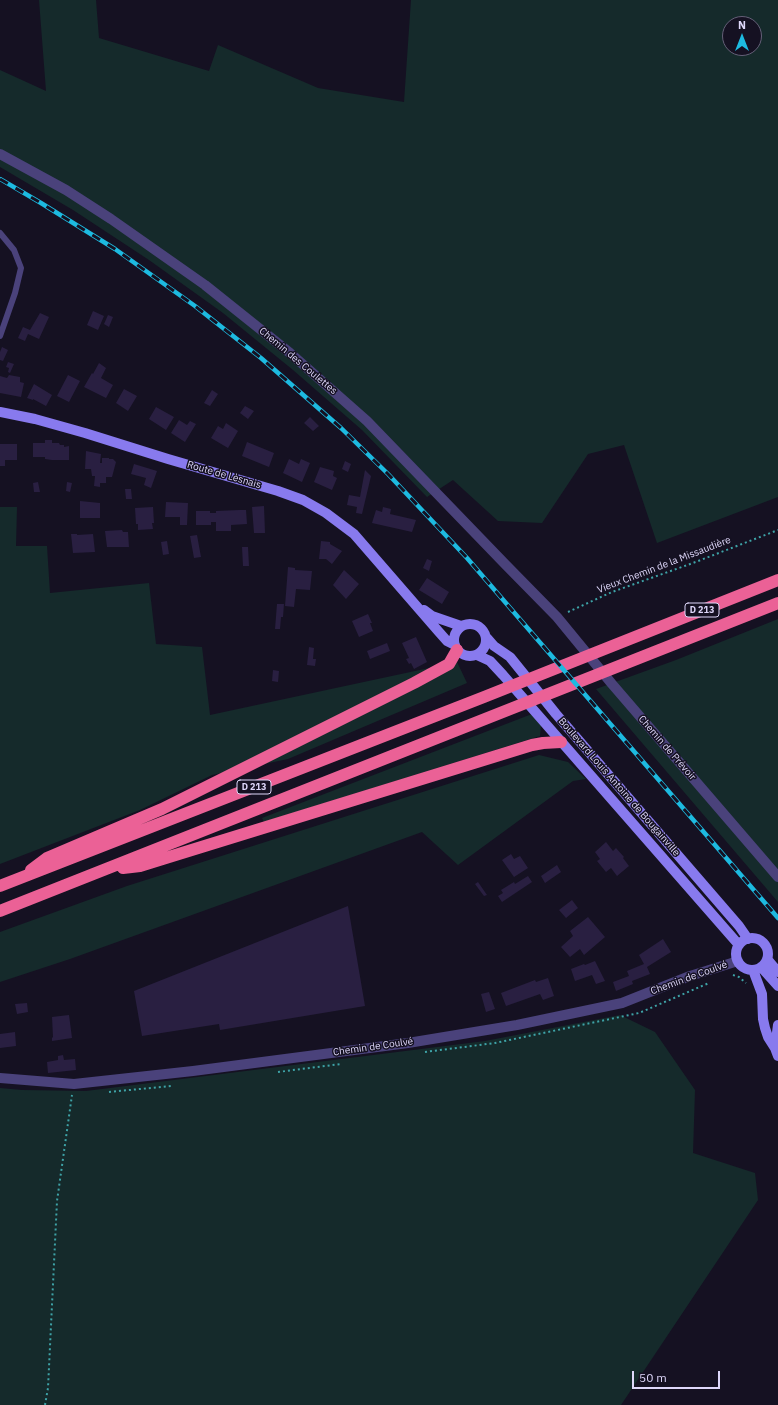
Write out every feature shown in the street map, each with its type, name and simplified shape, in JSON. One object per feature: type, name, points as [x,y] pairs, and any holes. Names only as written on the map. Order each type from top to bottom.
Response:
[{"type":"highway","name":"D 213","points":[[0,886],[484,697],[778,580]]},
{"type":"highway","name":"D 213","points":[[0,911],[778,603]]},
{"type":"highway","points":[[23,877],[47,858],[162,809],[414,683],[449,664],[456,647]]},
{"type":"highway","points":[[113,867],[124,868],[140,866],[532,745],[561,742]]},
{"type":"main road","name":"Route de Lèsnais","points":[[0,412],[35,419],[85,432],[303,500],[326,513],[354,534],[443,637],[456,647]]},
{"type":"main road","name":"Route de Lèsnais","points":[[413,601],[432,616],[461,626]]},
{"type":"main road","points":[[470,623],[480,626],[487,638],[485,648],[477,655],[466,656],[456,647],[455,634],[461,626],[470,623]]},
{"type":"main road","name":"Boulevard Louis Antoine de Bougainville","points":[[487,638],[494,646],[510,657],[556,714],[748,939]]},
{"type":"main road","name":"Boulevard Louis Antoine de Bougainville","points":[[477,655],[490,661],[739,945]]},
{"type":"main road","points":[[776,1052],[768,1037],[763,1019],[760,965],[768,954],[765,945],[758,939],[748,939],[739,945],[736,953],[738,961],[744,968],[760,965],[778,972]]},
{"type":"main road","points":[[760,965],[778,986]]},
{"type":"main road","points":[[776,1052],[778,1025]]},
{"type":"street","name":"Chemin des Coulettes","points":[[0,154],[66,190],[153,247],[205,285],[290,353],[367,421],[557,617]]},
{"type":"street","name":"Chemin de Prévoir","points":[[557,617],[612,684],[778,877]]},
{"type":"street","name":"Chemin de Coulvé","points":[[0,1078],[74,1084],[193,1071],[408,1043],[517,1025],[622,1003],[690,976],[738,961]]},
{"type":"lane","points":[[0,233],[14,250],[21,268],[15,293],[0,336]]},
{"type":"path","name":"Vieux Chemin de la Missaudière","points":[[557,617],[612,592],[694,563],[778,530]]},
{"type":"path","points":[[732,974],[739,977],[749,986]]},
{"type":"path","points":[[45,1405],[48,1388],[57,1201],[74,1084]]},
{"type":"green space","points":[[39,0],[96,0],[99,38],[209,71],[218,45],[318,88],[404,102],[411,0],[778,0],[778,497],[657,543],[624,445],[588,454],[542,523],[498,521],[453,480],[427,497],[362,430],[293,370],[223,313],[149,260],[73,210],[0,167],[0,70],[46,91]]},
{"type":"green space","points":[[0,507],[17,507],[16,546],[47,546],[50,593],[149,583],[156,644],[202,647],[210,715],[457,662],[467,683],[288,759],[212,775],[140,810],[0,864]]},
{"type":"green space","points":[[778,619],[778,902],[596,689],[676,660]]},
{"type":"green space","points":[[532,714],[541,725],[540,736],[264,822],[262,818]]},
{"type":"green space","points":[[539,755],[568,762],[586,779],[573,781],[458,865],[422,832],[70,959],[0,982],[0,932],[127,886]]},
{"type":"green space","points":[[620,1015],[655,1032],[695,1090],[693,1153],[755,1173],[758,1200],[621,1405],[0,1405],[0,1088],[22,1090],[86,1091],[485,1041]]},
{"type":"building","points":[[93,311],[104,316],[98,330],[87,325]]},
{"type":"building","points":[[40,313],[49,317],[39,339],[28,334],[25,341],[18,338],[23,327],[30,330]]},
{"type":"building","points":[[108,315],[113,317],[109,327],[104,324]]},
{"type":"building","points":[[2,347],[8,350],[3,361],[0,360],[0,352]]},
{"type":"building","points":[[8,362],[14,364],[10,373],[8,372],[9,368],[6,367]]},
{"type":"building","points":[[99,363],[106,368],[101,378],[113,385],[106,398],[84,387]]},
{"type":"building","points":[[9,375],[20,377],[20,382],[24,383],[21,397],[0,393],[0,376],[7,378]]},
{"type":"building","points":[[68,375],[80,381],[69,402],[57,396]]},
{"type":"building","points":[[34,384],[52,395],[46,406],[33,399],[27,398]]},
{"type":"building","points":[[124,389],[137,396],[128,411],[116,403]]},
{"type":"building","points":[[212,390],[218,394],[210,406],[204,403]]},
{"type":"building","points":[[245,406],[254,411],[248,419],[240,413]]},
{"type":"building","points":[[156,407],[174,417],[166,430],[149,419]]},
{"type":"building","points":[[310,417],[319,426],[313,431],[304,423]]},
{"type":"building","points":[[179,420],[187,425],[190,421],[196,424],[185,442],[171,433]]},
{"type":"building","points":[[226,423],[238,431],[228,448],[211,438],[218,426],[223,429]]},
{"type":"building","points":[[45,440],[52,440],[52,443],[59,443],[60,445],[64,445],[64,447],[69,446],[69,460],[52,460],[45,459],[45,457],[33,457],[33,443],[45,443]]},
{"type":"building","points":[[247,442],[274,453],[269,467],[242,456]]},
{"type":"building","points":[[0,444],[17,444],[17,460],[5,460],[5,466],[0,466]]},
{"type":"building","points":[[86,451],[101,454],[100,463],[102,463],[102,458],[113,459],[116,462],[112,477],[106,477],[106,483],[100,483],[100,487],[94,486],[95,476],[92,476],[91,469],[85,469]]},
{"type":"building","points":[[289,459],[299,464],[301,459],[310,463],[302,482],[283,473]]},
{"type":"building","points":[[345,461],[351,464],[348,472],[342,469]]},
{"type":"building","points":[[134,464],[157,471],[151,488],[144,485],[146,478],[131,474]]},
{"type":"building","points":[[320,467],[334,471],[333,476],[337,478],[332,490],[314,482]]},
{"type":"building","points":[[365,470],[371,476],[362,514],[356,513],[357,507],[347,505],[349,495],[360,497]]},
{"type":"building","points":[[38,482],[40,492],[34,492],[33,483]]},
{"type":"building","points":[[67,482],[72,483],[70,492],[66,491]]},
{"type":"building","points":[[125,489],[131,489],[132,499],[126,499]]},
{"type":"building","points":[[80,501],[100,503],[100,518],[80,518]]},
{"type":"building","points":[[166,502],[188,503],[187,525],[180,525],[180,517],[165,517]]},
{"type":"building","points":[[264,506],[265,533],[254,533],[252,507]]},
{"type":"building","points":[[153,507],[153,529],[138,530],[135,508]]},
{"type":"building","points":[[383,507],[391,509],[390,514],[416,520],[412,532],[372,523],[376,510],[382,512]]},
{"type":"building","points":[[246,510],[247,524],[231,525],[231,531],[216,531],[216,522],[211,522],[211,525],[196,525],[196,511],[210,511],[210,513],[216,513],[216,511]]},
{"type":"building","points":[[122,530],[123,532],[128,532],[129,547],[107,547],[105,531]]},
{"type":"building","points":[[71,534],[93,534],[95,552],[73,553]]},
{"type":"building","points":[[197,535],[201,557],[194,558],[190,536]]},
{"type":"building","points":[[167,541],[169,554],[163,555],[161,542]]},
{"type":"building","points":[[321,541],[330,542],[330,544],[342,551],[332,564],[326,559],[319,559]]},
{"type":"building","points":[[242,547],[248,547],[249,566],[243,566]]},
{"type":"building","points":[[427,559],[432,561],[429,571],[423,568]]},
{"type":"building","points":[[288,567],[295,568],[295,570],[312,571],[310,590],[296,589],[294,607],[285,606]]},
{"type":"building","points":[[344,570],[359,584],[346,599],[333,585]]},
{"type":"building","points":[[427,578],[449,592],[442,604],[419,590]]},
{"type":"building","points":[[277,604],[284,604],[280,629],[275,629]]},
{"type":"building","points":[[368,614],[372,623],[370,623],[373,631],[359,637],[352,621]]},
{"type":"building","points":[[416,637],[427,662],[414,669],[411,663],[409,664],[406,659],[409,658],[402,643]]},
{"type":"building","points":[[387,643],[390,651],[370,659],[367,651]]},
{"type":"building","points":[[309,647],[314,648],[313,659],[316,659],[315,666],[307,665]]},
{"type":"building","points":[[273,670],[279,671],[278,682],[272,681]]},
{"type":"building","points":[[606,842],[613,851],[616,848],[624,857],[623,858],[629,866],[617,876],[611,868],[606,872],[597,861],[600,859],[595,852]]},
{"type":"building","points":[[511,854],[514,859],[520,856],[528,868],[514,877],[502,860]]},
{"type":"building","points":[[557,865],[561,872],[545,883],[541,876]]},
{"type":"building","points":[[528,876],[532,882],[502,902],[498,896],[503,893],[501,890]]},
{"type":"building","points":[[478,882],[487,895],[484,896],[475,884]]},
{"type":"building","points":[[572,900],[578,908],[566,918],[559,910]]},
{"type":"building","points":[[348,906],[365,1006],[220,1030],[219,1024],[142,1036],[134,991]]},
{"type":"building","points":[[588,917],[605,937],[584,955],[580,949],[570,957],[561,947],[573,936],[570,931]]},
{"type":"building","points":[[663,939],[671,952],[647,967],[650,974],[632,981],[633,984],[616,991],[613,982],[629,976],[627,971],[644,964],[639,955]]},
{"type":"building","points":[[595,961],[605,981],[596,984],[592,975],[575,981],[571,969]]},
{"type":"building","points":[[548,978],[554,996],[543,1000],[540,994],[506,1006],[501,993],[535,980],[536,982]]},
{"type":"building","points":[[489,992],[495,1009],[486,1012],[481,994]]},
{"type":"building","points":[[27,1003],[28,1012],[17,1014],[15,1004]]},
{"type":"building","points":[[69,1015],[72,1038],[52,1041],[52,1017]]},
{"type":"building","points":[[15,1032],[16,1046],[0,1048],[0,1034]]},
{"type":"building","points":[[63,1055],[64,1060],[75,1059],[76,1070],[48,1073],[47,1062],[58,1060],[58,1056]]},
{"type":"railway","points":[[0,179],[115,249],[195,306],[261,358],[341,428],[388,474],[467,558],[778,918]]}]
